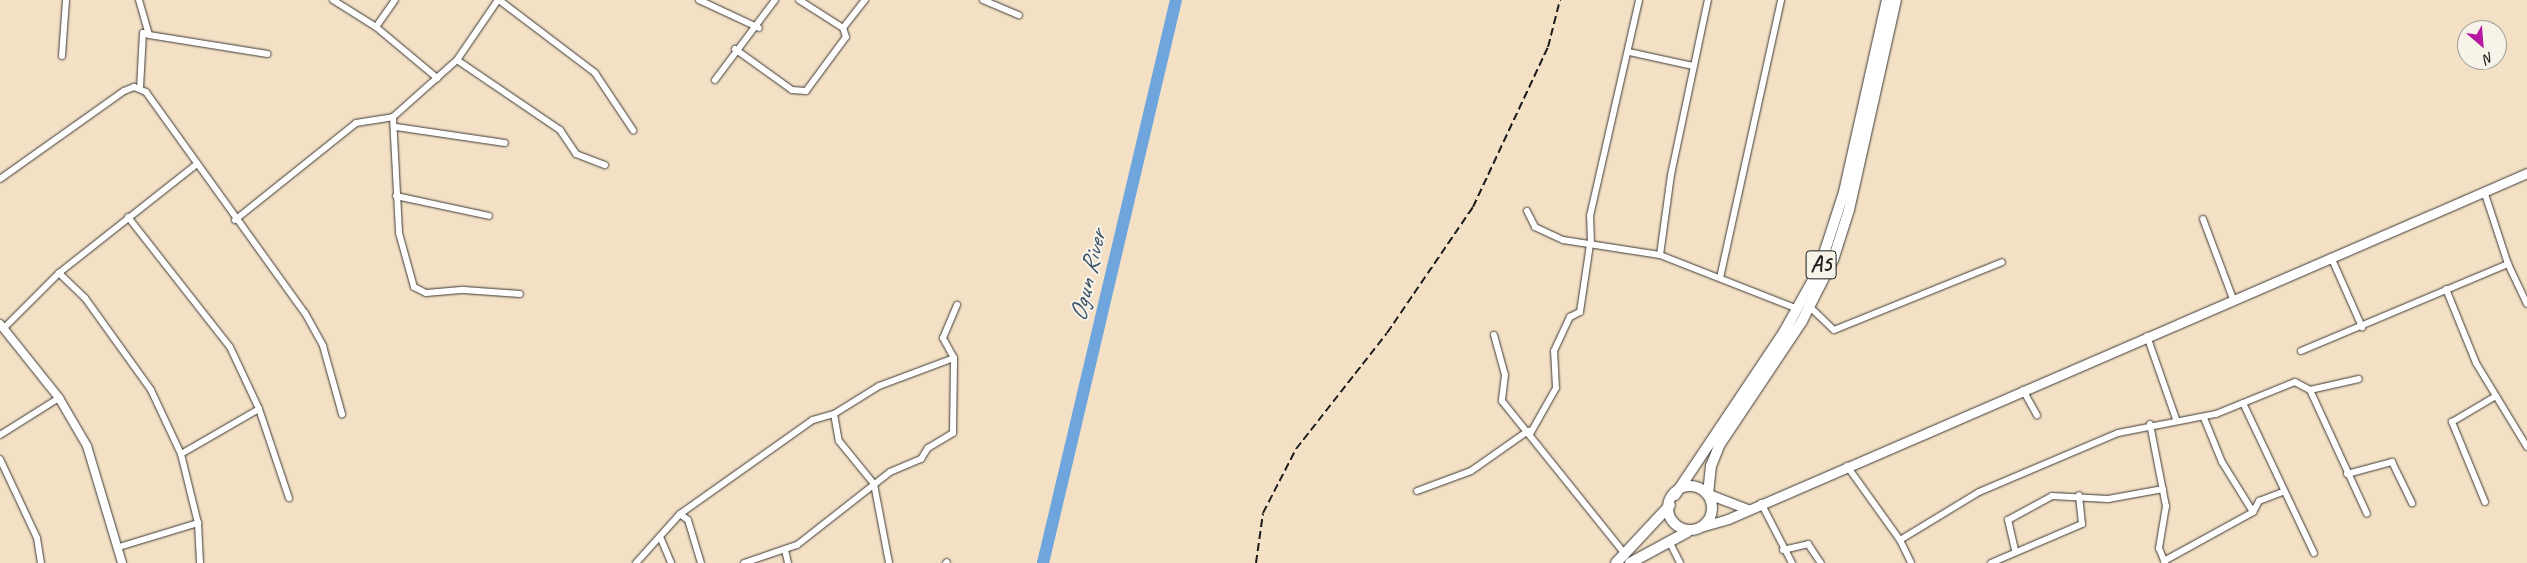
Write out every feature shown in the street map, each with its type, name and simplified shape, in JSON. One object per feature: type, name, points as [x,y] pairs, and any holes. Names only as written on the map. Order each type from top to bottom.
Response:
[{"type":"highway","name":"A5","points":[[1628,559],[1670,505],[1798,309],[1836,223],[1887,0]]},
{"type":"highway","name":"A5","points":[[1616,563],[1670,543],[1697,528],[1712,509],[1709,495],[1711,466],[1720,444],[1810,307],[1841,238],[1896,0]]},
{"type":"highway","points":[[1675,495],[1697,485],[1709,495]]},
{"type":"highway","points":[[1670,505],[1670,520],[1687,532]]},
{"type":"main road","points":[[1697,528],[1748,509],[2527,173]]},
{"type":"main road","points":[[1709,495],[1748,509]]},
{"type":"street","points":[[62,56],[66,0]]},
{"type":"street","points":[[139,0],[149,35]]},
{"type":"street","points":[[333,0],[376,27],[437,78]]},
{"type":"street","points":[[376,27],[395,0]]},
{"type":"street","points":[[235,220],[356,124],[393,117],[457,60],[499,0],[595,73],[633,130]]},
{"type":"street","points":[[699,0],[759,28]]},
{"type":"street","points":[[715,80],[736,49],[759,28],[776,0]]},
{"type":"street","points":[[736,49],[802,93],[846,37],[843,28],[799,0]]},
{"type":"street","points":[[843,28],[865,0]]},
{"type":"street","points":[[982,0],[1019,15]]},
{"type":"street","points":[[1417,491],[1471,471],[1529,433],[1556,388],[1554,351],[1570,317],[1580,312],[1591,243],[1590,216],[1630,52],[1640,0]]},
{"type":"street","points":[[1660,255],[1693,66],[1708,0]]},
{"type":"street","points":[[1720,278],[1781,0]]},
{"type":"street","points":[[268,54],[143,33],[140,88],[197,164],[314,329],[342,414]]},
{"type":"street","points":[[1630,52],[1693,66]]},
{"type":"street","points":[[457,60],[560,130],[576,154],[605,165]]},
{"type":"street","points":[[0,179],[124,91],[140,88]]},
{"type":"street","points":[[393,117],[396,127],[396,196],[400,242],[409,279],[416,290],[520,294]]},
{"type":"street","points":[[396,127],[505,144]]},
{"type":"street","points":[[122,563],[119,547],[87,446],[59,398],[2,326],[59,274],[128,217],[197,164]]},
{"type":"street","points":[[2484,191],[2508,264],[2527,304]]},
{"type":"street","points":[[396,196],[488,216]]},
{"type":"street","points":[[1527,211],[1535,227],[1563,240],[1660,255],[1798,309]]},
{"type":"street","points":[[128,217],[230,347],[259,409],[289,498]]},
{"type":"street","points":[[2203,219],[2234,298]]},
{"type":"street","points":[[2331,257],[2362,327]]},
{"type":"street","points":[[1810,307],[1834,330],[2002,262]]},
{"type":"street","points":[[2301,351],[2362,327],[2446,289],[2508,264]]},
{"type":"street","points":[[59,274],[85,298],[122,347],[151,390],[181,454],[198,523],[200,563]]},
{"type":"street","points":[[2446,289],[2472,354],[2527,447]]},
{"type":"street","points":[[744,563],[785,550],[874,484],[954,433],[954,358],[944,338],[957,305]]},
{"type":"street","points":[[1494,336],[1505,375],[1502,401],[1628,559]]},
{"type":"street","points":[[2147,336],[2176,419]]},
{"type":"street","points":[[636,563],[661,539],[680,514],[813,420],[834,414],[879,386],[954,358]]},
{"type":"street","points":[[2310,390],[2359,379]]},
{"type":"street","points":[[1900,540],[1979,492],[2118,433],[2176,419],[2204,418],[2295,382],[2310,390],[2367,514]]},
{"type":"street","points":[[2023,390],[2036,415]]},
{"type":"street","points":[[2485,502],[2452,422],[2496,396]]},
{"type":"street","points":[[0,436],[59,398]]},
{"type":"street","points":[[2243,403],[2283,492],[2314,553]]},
{"type":"street","points":[[181,454],[259,409]]},
{"type":"street","points":[[834,414],[839,441],[874,484],[890,563]]},
{"type":"street","points":[[2204,418],[2222,462],[2253,512]]},
{"type":"street","points":[[2150,424],[2163,489],[2166,517],[2160,548],[2164,562],[2253,512]]},
{"type":"street","points":[[0,459],[37,538],[41,563]]},
{"type":"street","points":[[2347,474],[2392,462],[2412,503]]},
{"type":"street","points":[[1847,466],[1900,540],[1911,563]]},
{"type":"street","points":[[2015,550],[2010,517],[2052,496],[2080,495],[2108,499],[2163,489]]},
{"type":"street","points":[[2253,512],[2253,505],[2283,492]]},
{"type":"street","points":[[1991,563],[2015,550],[2082,524],[2080,495]]},
{"type":"street","points":[[1761,503],[1783,550],[1792,563]]},
{"type":"street","points":[[680,514],[688,520],[701,563]]},
{"type":"street","points":[[119,547],[198,523]]},
{"type":"street","points":[[661,539],[671,563]]},
{"type":"street","points":[[1670,543],[1680,563]]},
{"type":"street","points":[[1783,550],[1808,544],[1821,563]]},
{"type":"street","points":[[785,550],[788,563]]},
{"type":"waterway","name":"Ogun River","points":[[1043,563],[1176,0]]},
{"type":"railway","points":[[1256,563],[1263,513],[1296,449],[1387,333],[1473,207],[1548,47],[1560,0]]}]
